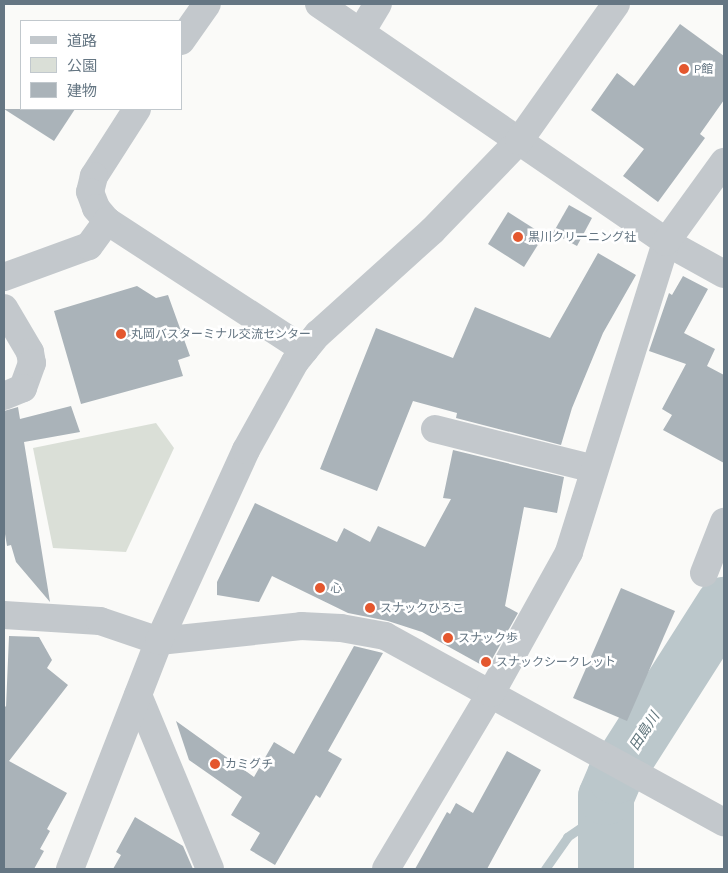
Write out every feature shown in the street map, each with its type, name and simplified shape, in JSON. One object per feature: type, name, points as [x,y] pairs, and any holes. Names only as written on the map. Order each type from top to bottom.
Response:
[{"type":"street","points":[[182,41],[207,4]]},
{"type":"street","points":[[319,4],[666,242],[724,274]]},
{"type":"street","points":[[360,32],[378,4]]},
{"type":"street","points":[[70,869],[159,641],[246,450],[274,395],[318,334],[432,231],[519,141],[616,4]]},
{"type":"street","points":[[136,110],[94,176],[90,192],[96,208],[107,221],[305,350]]},
{"type":"street","points":[[386,869],[491,693],[569,552],[666,242],[724,162]]},
{"type":"street","points":[[4,277],[89,246],[107,221]]},
{"type":"street","points":[[4,308],[30,352],[32,362],[30,375],[23,388],[4,396]]},
{"type":"street","points":[[435,428],[594,469]]},
{"type":"street","points":[[704,573],[724,522]]},
{"type":"street","points":[[4,615],[100,621],[159,641],[301,626],[341,628],[385,636],[724,822]]},
{"type":"street","points":[[138,695],[210,869]]},
{"type":"green space","points":[[156,423],[174,448],[126,552],[53,548],[33,448]]},
{"type":"building","points":[[680,24],[724,56],[724,100],[700,134],[705,138],[658,202],[623,176],[644,149],[591,110],[617,73],[634,86]]},
{"type":"building","points":[[4,109],[74,110],[54,141]]},
{"type":"building","points":[[569,205],[592,218],[577,246],[553,233]]},
{"type":"building","points":[[508,212],[544,235],[524,267],[488,244]]},
{"type":"building","points":[[598,253],[636,275],[603,333],[572,408],[561,445],[456,418],[457,413],[413,401],[377,491],[320,469],[376,328],[453,358],[475,307],[550,338]]},
{"type":"building","points":[[683,276],[708,289],[684,333],[715,349],[707,366],[724,375],[724,463],[663,430],[672,415],[662,409],[686,364],[649,351],[669,293],[672,295]]},
{"type":"building","name":"丸岡バスターミナル交流センター","points":[[137,286],[156,298],[168,295],[190,356],[178,360],[183,376],[81,404],[54,311]]},
{"type":"building","points":[[71,406],[80,432],[24,442],[50,602],[16,562],[11,545],[7,546],[4,528],[4,411],[18,407],[20,419]]},
{"type":"building","points":[[453,450],[564,477],[557,513],[524,507],[505,606],[518,613],[487,668],[422,632],[388,621],[348,613],[272,576],[259,602],[217,595],[217,582],[255,503],[337,542],[344,528],[370,542],[378,526],[425,547],[451,499],[443,498]]},
{"type":"building","points":[[621,588],[675,611],[627,721],[573,698]]},
{"type":"building","points":[[9,636],[39,637],[52,660],[47,668],[68,685],[9,761],[67,793],[47,829],[50,831],[40,849],[44,851],[34,869],[4,869],[4,705],[6,707]]},
{"type":"building","points":[[354,646],[383,653],[328,751],[342,759],[320,798],[316,795],[275,865],[250,850],[260,833],[231,815],[242,797],[189,760],[176,721],[254,777],[274,742],[294,754]]},
{"type":"building","points":[[507,751],[541,770],[487,869],[415,869],[447,812],[450,814],[456,803],[473,813]]},
{"type":"building","points":[[135,817],[183,846],[193,869],[113,869],[121,855],[116,852]]},
{"type":"waterway","name":"田島川","points":[[606,869],[606,797],[615,776],[724,605]]},
{"type":"waterway","points":[[718,619],[724,624]]},
{"type":"waterway","points":[[545,869],[567,837],[605,811]]},
{"type":"place","name":"P館","points":[[684,69]]},
{"type":"place","name":"黒川クリーニング社","points":[[518,237]]},
{"type":"place","name":"丸岡バスターミナル交流センター","points":[[121,334]]},
{"type":"place","name":"心","points":[[320,588]]},
{"type":"place","name":"スナックひろこ","points":[[370,608]]},
{"type":"place","name":"スナック歩","points":[[448,638]]},
{"type":"place","name":"スナックシークレット","points":[[486,662]]},
{"type":"place","name":"カミグチ","points":[[215,764]]}]
